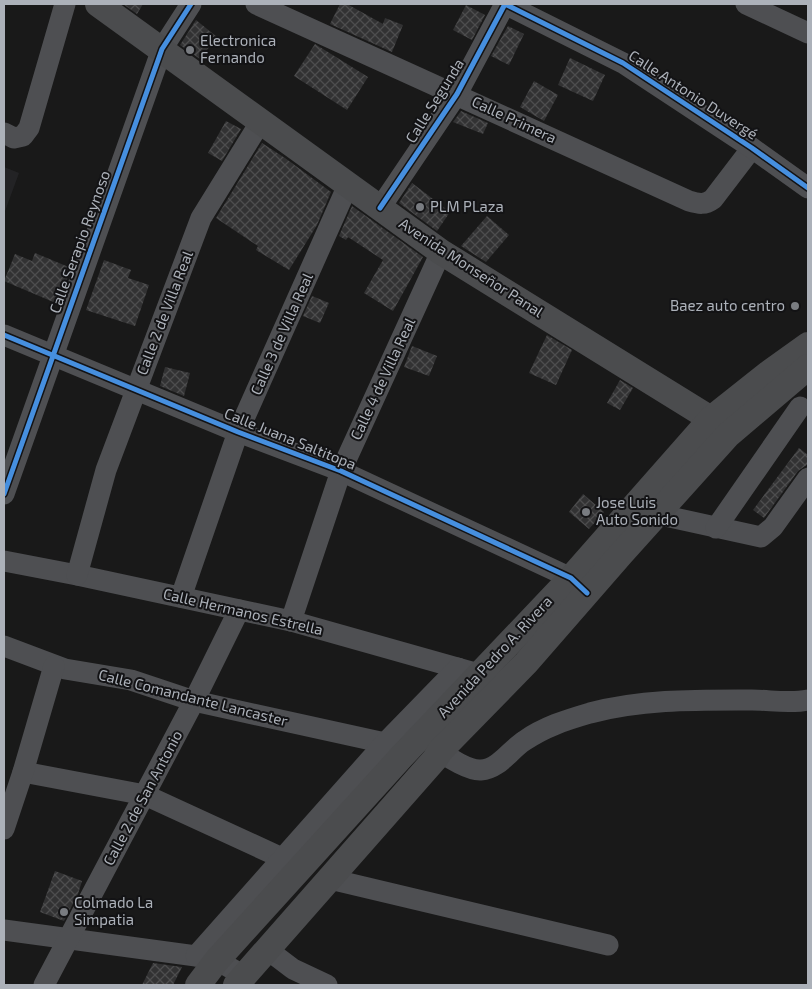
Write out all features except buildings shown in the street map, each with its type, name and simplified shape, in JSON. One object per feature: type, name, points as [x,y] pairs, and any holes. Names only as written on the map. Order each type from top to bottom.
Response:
[{"type":"main road","name":"Avenida Monseñor Panal","points":[[98,4],[441,252],[720,427]]},
{"type":"main road","name":"Avenida Pedro A. Rivera","points":[[198,985],[207,958],[431,743],[526,663],[579,585],[720,427],[774,382],[808,345]]},
{"type":"main road","name":"Avenida Pedro A. Rivera","points":[[774,382],[808,368]]},
{"type":"main road","name":"Avenida Pedro A. Rivera","points":[[240,981],[435,759],[431,743],[468,671],[579,585],[656,514],[720,427]]},
{"type":"street","points":[[4,134],[14,138],[23,136],[30,128],[65,4]]},
{"type":"street","name":"Calle Serapio Reynoso","points":[[4,494],[162,49],[191,4]]},
{"type":"street","name":"Calle Primera","points":[[256,4],[689,201],[701,204],[708,203],[714,199],[752,148]]},
{"type":"street","name":"Calle Segunda","points":[[380,208],[457,94],[506,4]]},
{"type":"street","name":"Calle Antonio Duvergé","points":[[506,4],[623,63],[752,148],[808,188]]},
{"type":"street","points":[[746,4],[808,33]]},
{"type":"street","name":"Calle 2 de Villa Real","points":[[77,575],[106,470],[201,218],[261,121]]},
{"type":"street","name":"Calle 3 de Villa Real","points":[[181,597],[238,432],[348,185]]},
{"type":"street","name":"Calle 4 de Villa Real","points":[[291,621],[341,471],[441,252]]},
{"type":"street","name":"Calle Juana Saltitopa","points":[[4,335],[238,432],[341,471],[579,585]]},
{"type":"street","points":[[716,528],[804,409],[774,382]]},
{"type":"street","points":[[656,514],[761,537],[773,527],[808,478]]},
{"type":"street","name":"Calle Hermanos Estrella","points":[[4,561],[291,621],[468,671]]},
{"type":"street","name":"Calle 2 de San Antonio","points":[[44,985],[194,701],[239,610]]},
{"type":"street","name":"Calle Comandante Lancaster","points":[[4,646],[65,669],[131,680],[194,701],[385,743]]},
{"type":"street","points":[[4,829],[54,666]]},
{"type":"street","points":[[207,958],[282,858],[385,743],[468,671]]},
{"type":"street","points":[[431,743],[452,761],[480,770],[497,765],[523,741],[556,723],[597,711],[655,701],[799,702],[808,700]]},
{"type":"street","points":[[23,772],[145,795],[282,858]]},
{"type":"street","points":[[330,879],[608,945]]},
{"type":"street","points":[[4,930],[207,958],[240,981]]},
{"type":"street","points":[[268,950],[293,969],[327,985]]},
{"type":"shaded area","points":[[4,167],[19,173],[4,214]]},
{"type":"cycle path","points":[[4,494],[162,49],[191,4]]},
{"type":"cycle path","points":[[380,208],[457,94],[505,4],[623,63],[752,148],[808,188]]},
{"type":"cycle path","points":[[4,335],[238,432],[341,471],[571,578],[587,593]]},
{"type":"place","name":"Electronica Fernando","points":[[190,50]]},
{"type":"place","name":"PLM PLaza","points":[[420,207]]},
{"type":"place","name":"Baez auto centro","points":[[795,306]]},
{"type":"place","name":"Jose Luis Auto Sonido","points":[[586,512]]},
{"type":"place","name":"Colmado La Simpatia","points":[[64,912]]}]
